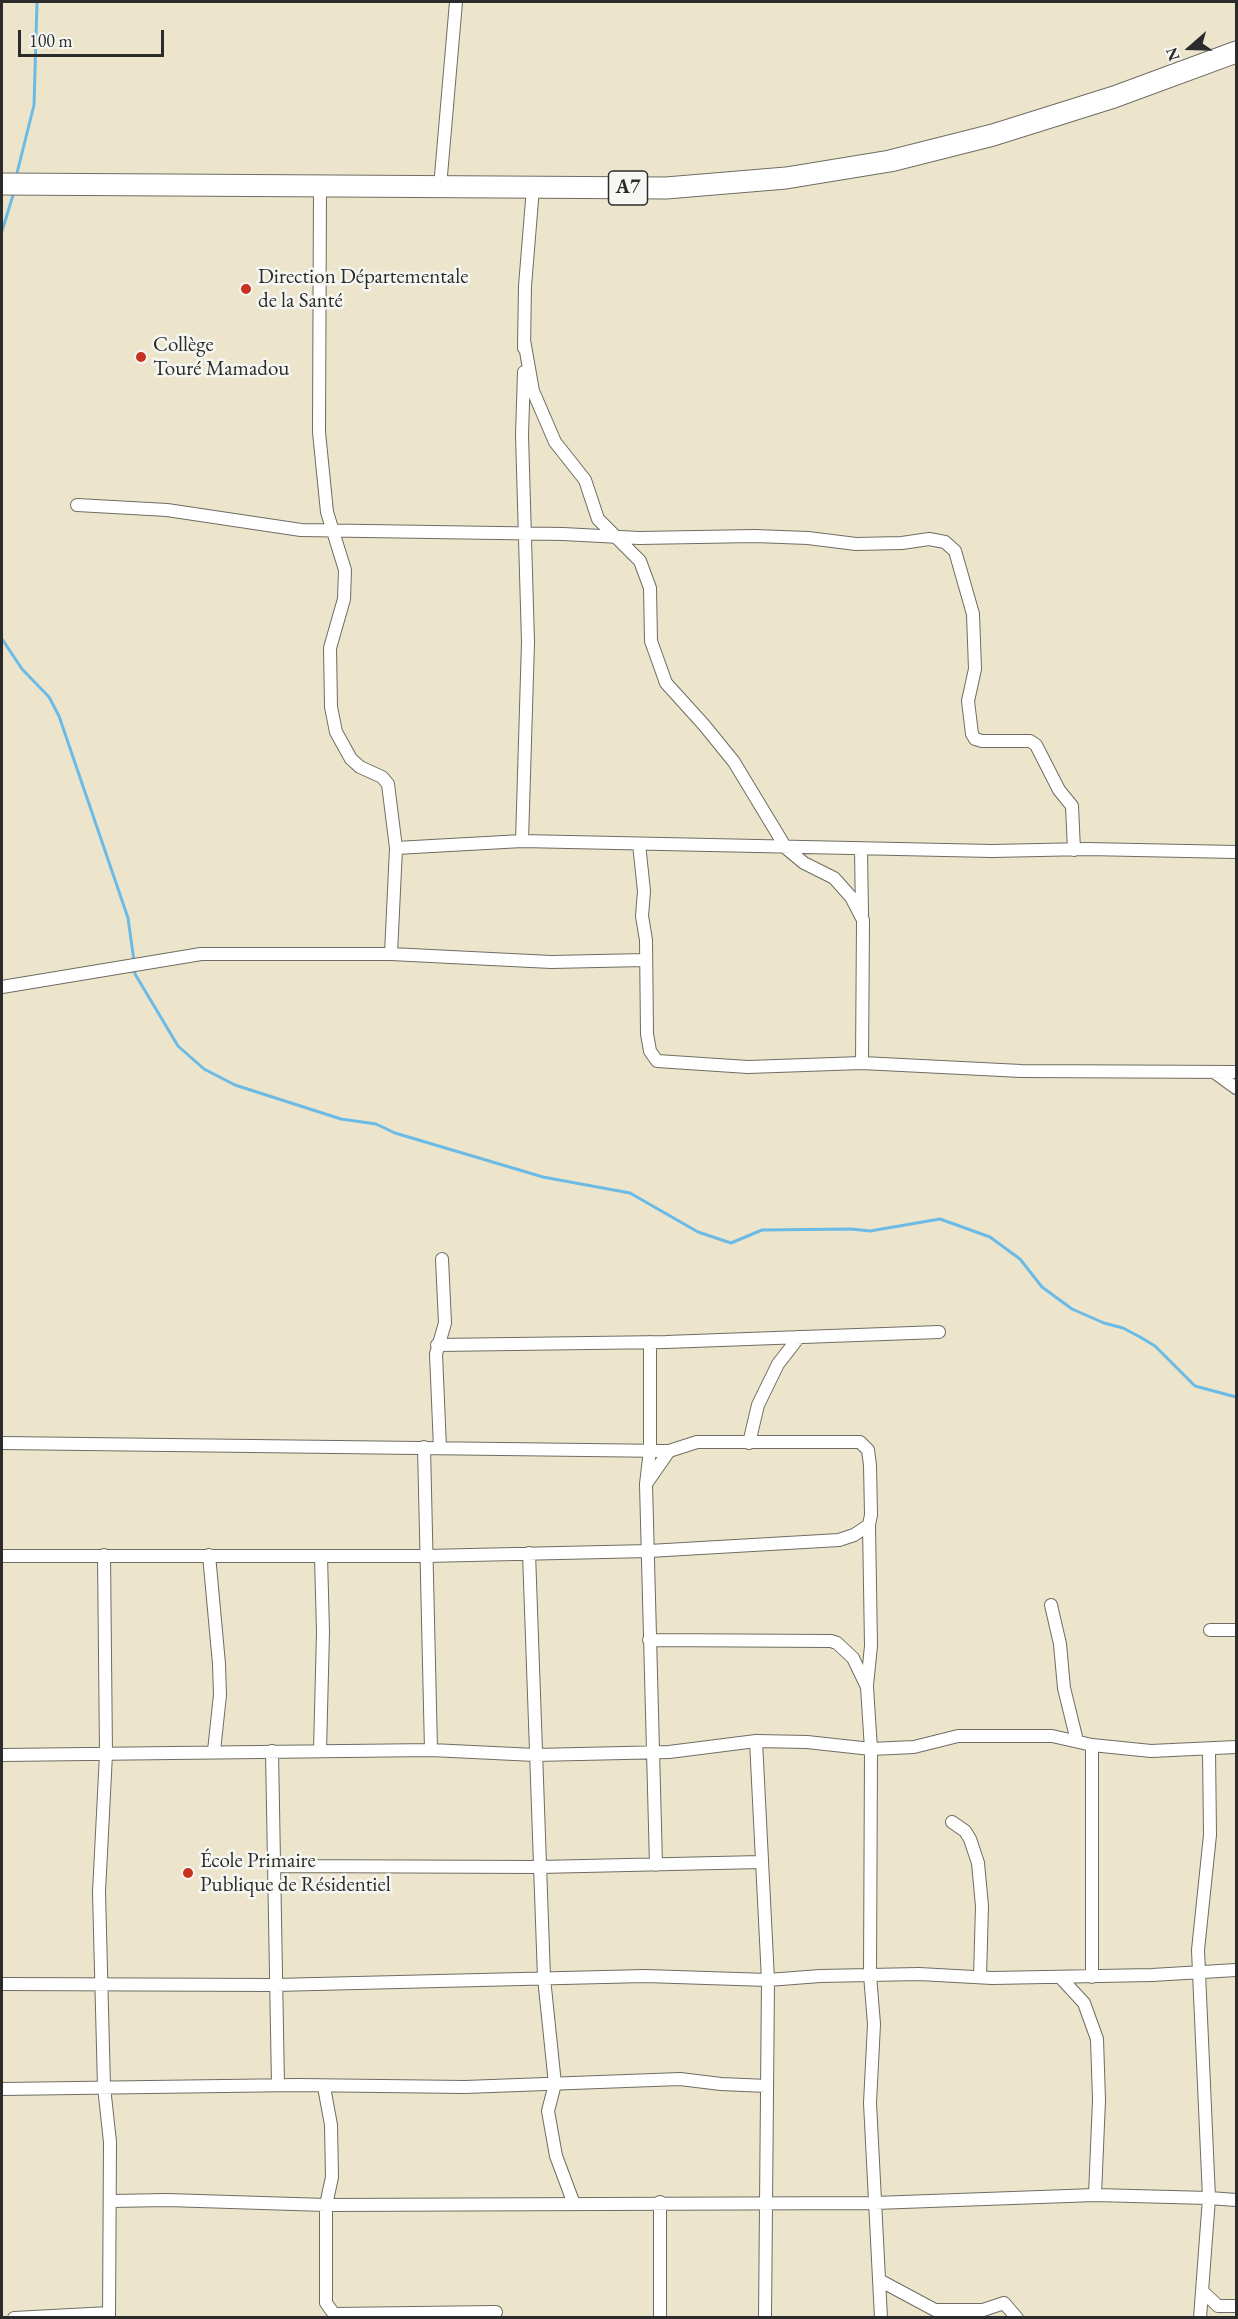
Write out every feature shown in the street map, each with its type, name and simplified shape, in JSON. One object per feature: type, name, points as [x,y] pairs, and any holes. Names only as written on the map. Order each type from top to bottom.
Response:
[{"type":"highway","name":"A7","points":[[2,183],[666,188],[786,178],[890,160],[1004,132],[1114,97],[1236,52]]},
{"type":"street","points":[[440,187],[456,2]]},
{"type":"street","points":[[320,187],[319,432],[327,512],[345,570],[344,599],[330,657],[331,708],[336,732],[351,759],[360,767],[382,777],[388,784],[396,848],[391,954]]},
{"type":"street","points":[[522,841],[528,642],[522,435],[525,286],[533,188]]},
{"type":"street","points":[[524,340],[532,391],[552,435],[585,480],[598,519],[634,553],[645,574],[651,594],[651,641],[666,683],[734,762],[786,848],[804,863],[834,878],[851,897],[863,920]]},
{"type":"street","points":[[76,505],[167,510],[262,525],[332,530],[615,537],[808,538],[856,544],[902,543],[929,539],[950,545],[959,564],[973,614],[975,669],[968,701],[972,734],[975,739],[982,741],[1034,742],[1059,790],[1072,806],[1074,849]]},
{"type":"street","points":[[396,848],[522,841],[786,848],[1236,852]]},
{"type":"street","points":[[639,844],[644,891],[642,916],[646,940],[649,1045],[657,1061],[748,1067],[862,1063],[1021,1071],[1236,1072]]},
{"type":"street","points":[[861,849],[862,1063]]},
{"type":"street","points":[[2,987],[201,954],[391,954],[550,962],[645,960]]},
{"type":"street","points":[[1214,1072],[1236,1088]]},
{"type":"street","points":[[440,1448],[437,1345],[444,1332],[445,1323],[442,1259]]},
{"type":"street","points":[[437,1345],[650,1342],[939,1332]]},
{"type":"street","points":[[749,1443],[758,1405],[778,1364],[799,1337]]},
{"type":"street","points":[[650,1342],[650,1450],[646,1484],[656,1865]]},
{"type":"street","points":[[2,1443],[669,1451],[697,1442],[860,1442],[868,1450],[872,1504],[869,1525],[871,1646],[867,1687],[871,1749],[870,1976],[874,2024],[870,2103],[880,2318]]},
{"type":"street","points":[[423,1447],[431,1750]]},
{"type":"street","points":[[646,1484],[669,1451]]},
{"type":"street","points":[[2,1556],[426,1556],[649,1551],[839,1540],[869,1525]]},
{"type":"street","points":[[529,1553],[536,1695],[535,1755],[544,1978],[555,2084],[548,2111],[556,2156],[574,2205]]},
{"type":"street","points":[[14,2318],[109,2315],[110,2142],[104,2086],[99,1892],[106,1755],[104,1555]]},
{"type":"street","points":[[209,1555],[220,1695],[214,1751]]},
{"type":"street","points":[[320,1751],[321,1556]]},
{"type":"street","points":[[1051,1605],[1060,1644],[1064,1688],[1077,1741]]},
{"type":"street","points":[[1210,1630],[1236,1630]]},
{"type":"street","points":[[649,1640],[831,1641],[837,1643],[853,1658],[867,1687]]},
{"type":"street","points":[[2,1755],[431,1750],[535,1755],[687,1751],[756,1741],[807,1742],[871,1749],[914,1747],[958,1737],[1052,1736],[1092,1745],[1161,1751],[1236,1747]]},
{"type":"street","points":[[756,1741],[768,1980],[765,2318]]},
{"type":"street","points":[[1092,1745],[1092,1977]]},
{"type":"street","points":[[1200,2318],[1209,2198],[1201,1973],[1198,1950],[1210,1835],[1209,1749]]},
{"type":"street","points":[[272,1751],[278,2085]]},
{"type":"street","points":[[952,1822],[960,1826],[970,1839],[978,1863],[982,1906],[980,1977]]},
{"type":"street","points":[[274,1866],[539,1867],[761,1862]]},
{"type":"street","points":[[2,1984],[275,1984],[645,1976],[768,1980],[870,1976],[1092,1977],[1236,1970]]},
{"type":"street","points":[[1060,1977],[1084,2003],[1097,2039],[1099,2100],[1095,2195]]},
{"type":"street","points":[[2,2089],[278,2085],[465,2087],[680,2079],[767,2086]]},
{"type":"street","points":[[324,2086],[330,2125],[332,2177],[326,2205],[324,2293],[326,2304],[334,2314],[496,2312]]},
{"type":"street","points":[[111,2201],[166,2200],[326,2205],[574,2205],[660,2202],[875,2203],[1095,2195],[1236,2200]]},
{"type":"street","points":[[660,2202],[660,2318]]},
{"type":"street","points":[[879,2280],[935,2310],[983,2310],[1005,2303],[1017,2318]]},
{"type":"street","points":[[1202,2291],[1218,2306],[1236,2306]]},
{"type":"waterway","points":[[16,177],[34,105],[37,2]]},
{"type":"waterway","points":[[2,231],[14,192]]},
{"type":"waterway","points":[[2,639],[22,669],[49,697],[59,716],[128,918],[134,961]]},
{"type":"waterway","points":[[134,968],[135,974],[178,1046],[204,1069],[235,1085],[341,1119],[376,1124],[395,1133],[543,1177],[630,1193],[698,1232],[731,1243],[762,1230],[851,1229],[870,1231],[940,1219],[990,1237],[1020,1259],[1042,1287],[1072,1309],[1104,1323],[1123,1328],[1155,1346],[1195,1386],[1236,1397]]},
{"type":"place","name":"Direction Départementale de la Santé","points":[[246,289]]},
{"type":"place","name":"Collège Touré Mamadou","points":[[141,357]]},
{"type":"place","name":"École Primaire Publique de Résidentiel","points":[[188,1873]]}]
